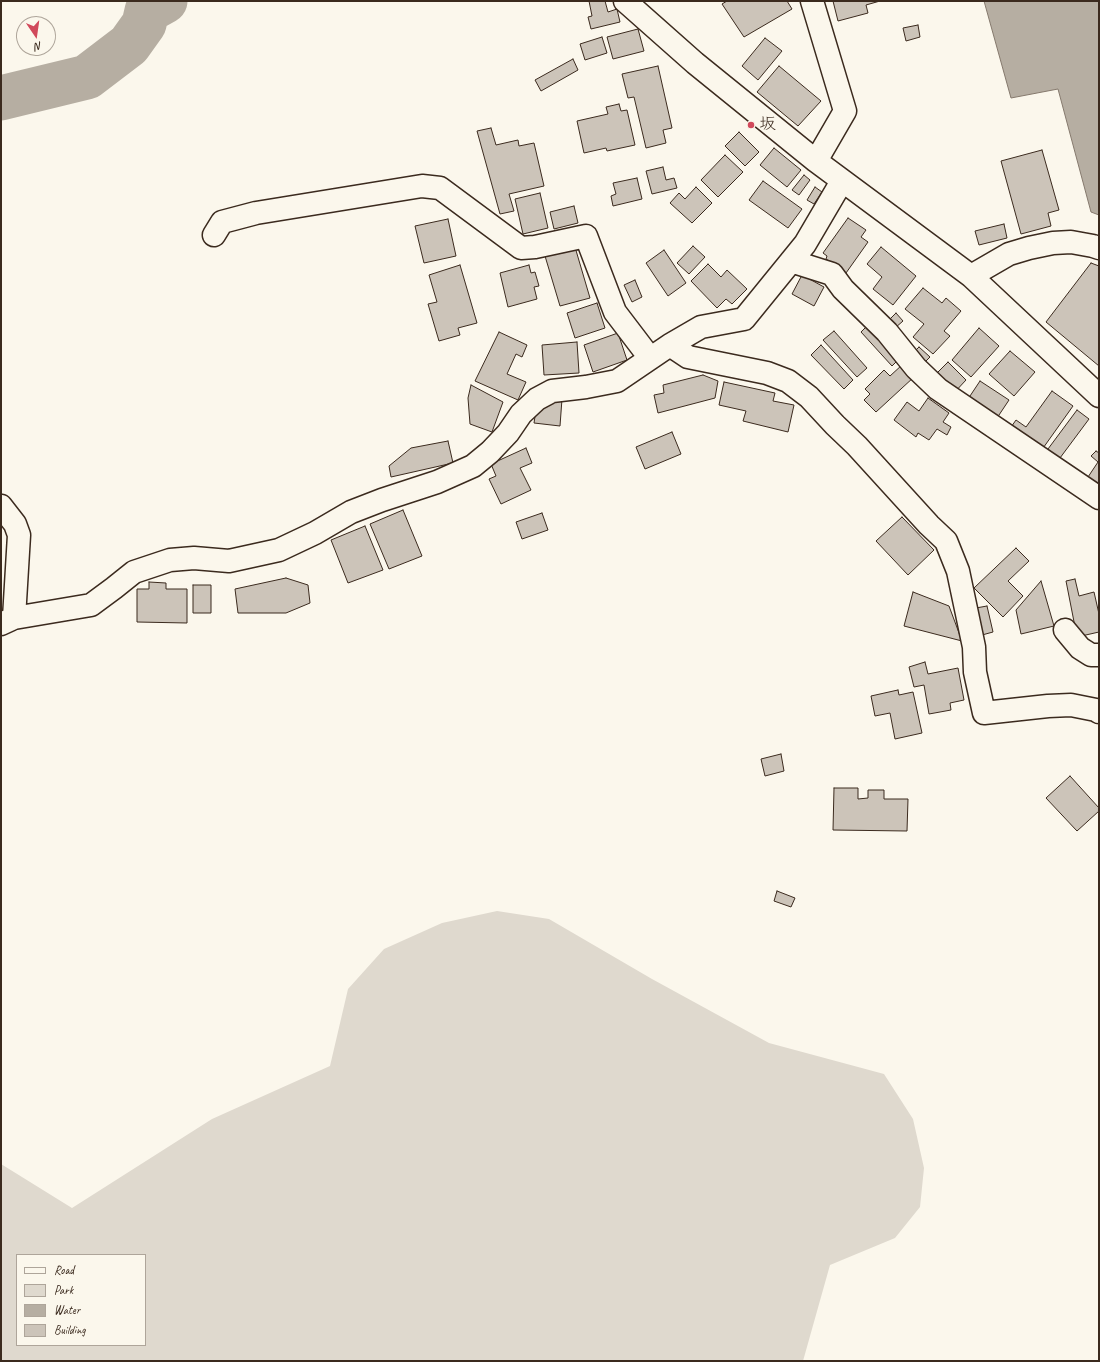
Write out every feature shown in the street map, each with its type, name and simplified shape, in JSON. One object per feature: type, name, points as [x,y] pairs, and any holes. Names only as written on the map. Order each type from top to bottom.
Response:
[{"type":"street","points":[[625,1],[695,63],[816,161],[971,276],[1099,396]]},
{"type":"street","points":[[812,1],[845,111],[816,161]]},
{"type":"street","points":[[1,506],[15,524],[19,535],[7,621],[91,605],[134,572],[170,560],[194,558],[229,561],[279,550],[315,534],[351,512],[437,482],[473,466],[508,433],[521,414],[537,399],[552,391],[586,387],[617,381],[650,358],[700,327],[744,319],[805,244],[842,181]]},
{"type":"street","points":[[214,236],[222,222],[256,212],[422,186],[440,188],[522,248],[535,247],[586,236],[615,312],[650,358]]},
{"type":"street","points":[[971,276],[1009,254],[1028,248],[1053,243],[1071,242],[1099,248]]},
{"type":"street","points":[[791,261],[832,274],[843,289],[887,332],[916,368],[938,389],[1099,498]]},
{"type":"street","points":[[670,345],[688,357],[767,373],[788,381],[809,397],[857,446],[929,525],[946,541],[958,571],[974,648],[975,672],[984,713],[1071,705],[1096,710],[1099,712]]},
{"type":"street","points":[[1065,630],[1080,648],[1091,655],[1099,655]]},
{"type":"green space","points":[[497,911],[549,919],[652,979],[769,1043],[884,1074],[913,1119],[924,1168],[920,1207],[895,1238],[830,1265],[803,1361],[1,1361],[1,1164],[72,1208],[212,1119],[330,1066],[348,989],[384,949],[442,923]]},
{"type":"water","points":[[984,1],[1099,1],[1099,215],[1091,212],[1058,89],[1011,98]]},
{"type":"building","points":[[589,1],[605,1],[608,12],[617,9],[620,22],[591,29],[588,17],[592,16]]},
{"type":"building","points":[[727,1],[787,1],[792,9],[744,37],[722,4]]},
{"type":"building","points":[[833,1],[880,1],[866,5],[868,13],[838,21]]},
{"type":"building","points":[[918,25],[920,37],[906,41],[903,28]]},
{"type":"building","points":[[638,29],[644,51],[613,59],[607,37]]},
{"type":"building","points":[[602,37],[607,53],[585,60],[580,44]]},
{"type":"building","points":[[765,38],[782,51],[758,80],[742,66]]},
{"type":"building","points":[[573,59],[578,70],[541,91],[535,80]]},
{"type":"building","points":[[658,66],[672,128],[663,130],[666,143],[646,148],[634,97],[628,98],[622,74]]},
{"type":"building","points":[[779,66],[821,101],[798,126],[757,92]]},
{"type":"building","points":[[619,104],[621,111],[627,110],[635,145],[607,151],[606,148],[584,153],[577,121],[608,114],[606,107]]},
{"type":"building","points":[[491,128],[496,145],[518,140],[519,146],[534,143],[544,186],[509,194],[514,211],[500,214],[477,131]]},
{"type":"building","points":[[739,132],[759,152],[745,166],[725,146]]},
{"type":"building","points":[[774,148],[801,170],[787,187],[760,165]]},
{"type":"building","points":[[1042,150],[1059,210],[1048,213],[1051,226],[1021,234],[1001,161]]},
{"type":"building","points":[[725,155],[743,172],[718,197],[701,180]]},
{"type":"building","points":[[663,167],[666,180],[674,178],[677,188],[652,194],[646,171]]},
{"type":"building","points":[[804,175],[810,180],[799,195],[792,190]]},
{"type":"building","points":[[637,178],[642,199],[613,206],[611,196],[616,194],[613,183]]},
{"type":"building","points":[[763,181],[802,209],[788,228],[749,200]]},
{"type":"building","points":[[696,187],[712,203],[692,223],[670,203],[679,193],[685,199]]},
{"type":"building","points":[[815,187],[822,192],[814,204],[807,200]]},
{"type":"building","points":[[540,193],[548,228],[523,234],[515,199]]},
{"type":"building","points":[[574,206],[578,223],[554,229],[550,212]]},
{"type":"building","points":[[848,218],[866,230],[861,237],[868,242],[846,273],[826,259],[827,256],[823,253]]},
{"type":"building","points":[[448,219],[456,256],[424,263],[415,226]]},
{"type":"building","points":[[1004,224],[1007,238],[979,245],[975,231]]},
{"type":"building","points":[[693,246],[705,257],[689,274],[677,263]]},
{"type":"building","points":[[575,247],[590,298],[560,306],[545,256]]},
{"type":"building","points":[[881,247],[916,276],[893,305],[873,289],[882,277],[867,264]]},
{"type":"building","points":[[664,250],[686,283],[668,296],[646,263]]},
{"type":"building","points":[[1091,263],[1099,266],[1099,366],[1046,322]]},
{"type":"building","points":[[708,264],[721,277],[727,270],[747,289],[732,304],[726,299],[717,308],[691,281]]},
{"type":"building","points":[[460,265],[477,323],[458,328],[460,335],[439,341],[428,304],[437,302],[429,275]]},
{"type":"building","points":[[529,265],[531,273],[535,272],[539,286],[534,287],[537,299],[508,307],[500,273]]},
{"type":"building","points":[[802,275],[824,287],[814,306],[792,294]]},
{"type":"building","points":[[635,280],[642,297],[632,302],[624,285]]},
{"type":"building","points":[[923,288],[942,303],[946,298],[961,311],[944,331],[950,336],[933,354],[913,337],[924,324],[905,309]]},
{"type":"building","points":[[597,303],[605,328],[575,338],[567,313]]},
{"type":"building","points":[[896,313],[903,321],[895,328],[888,321]]},
{"type":"building","points":[[868,325],[899,359],[892,366],[861,332]]},
{"type":"building","points":[[979,328],[999,346],[971,377],[952,360]]},
{"type":"building","points":[[834,331],[867,368],[857,377],[823,340]]},
{"type":"building","points":[[499,332],[527,345],[522,357],[516,354],[507,374],[526,382],[518,400],[475,381]]},
{"type":"building","points":[[618,333],[627,360],[593,372],[584,345]]},
{"type":"building","points":[[577,342],[579,373],[544,375],[542,345]]},
{"type":"building","points":[[821,345],[853,380],[844,389],[811,355]]},
{"type":"building","points":[[919,347],[930,357],[923,364],[912,354]]},
{"type":"building","points":[[1010,351],[1035,372],[1014,396],[989,374]]},
{"type":"building","points":[[948,362],[966,380],[953,394],[934,376]]},
{"type":"building","points":[[902,365],[914,377],[876,412],[864,400],[870,394],[865,389],[884,370],[890,376]]},
{"type":"building","points":[[703,375],[718,381],[715,398],[658,413],[654,395],[664,393],[663,385]]},
{"type":"building","points":[[980,381],[1009,400],[997,418],[968,399]]},
{"type":"building","points":[[724,382],[775,393],[773,401],[794,405],[788,432],[743,421],[746,411],[719,405]]},
{"type":"building","points":[[471,385],[503,402],[492,432],[470,424],[468,398]]},
{"type":"building","points":[[1052,391],[1073,406],[1041,451],[1009,430],[1016,420],[1026,427]]},
{"type":"building","points":[[928,398],[949,413],[943,422],[951,427],[947,435],[937,429],[929,440],[918,433],[916,437],[894,420],[907,402],[919,411]]},
{"type":"building","points":[[562,399],[560,426],[534,423],[536,410],[549,402]]},
{"type":"building","points":[[1077,410],[1089,419],[1057,462],[1045,453]]},
{"type":"building","points":[[672,432],[681,454],[645,469],[636,447]]},
{"type":"building","points":[[448,441],[453,463],[391,477],[389,466],[411,448]]},
{"type":"building","points":[[526,448],[532,463],[520,468],[531,490],[501,504],[489,479],[496,476],[491,464]]},
{"type":"building","points":[[1096,451],[1099,453],[1099,490],[1088,477],[1098,462],[1091,456]]},
{"type":"building","points":[[403,510],[422,556],[389,569],[370,524]]},
{"type":"building","points":[[542,513],[548,530],[522,539],[516,522]]},
{"type":"building","points":[[902,517],[934,550],[908,575],[876,541]]},
{"type":"building","points":[[365,526],[383,570],[348,583],[331,540]]},
{"type":"building","points":[[1016,548],[1029,561],[1008,581],[1023,596],[1003,617],[974,588]]},
{"type":"building","points":[[286,578],[308,585],[310,603],[286,613],[238,613],[235,589]]},
{"type":"building","points":[[1075,579],[1079,596],[1094,592],[1099,614],[1099,632],[1077,637],[1066,581]]},
{"type":"building","points":[[1041,581],[1054,626],[1021,634],[1016,610]]},
{"type":"building","points":[[149,582],[166,583],[166,589],[187,589],[187,623],[137,622],[137,589],[149,589]]},
{"type":"building","points":[[193,585],[211,585],[211,613],[193,613]]},
{"type":"building","points":[[913,592],[949,606],[962,641],[904,626]]},
{"type":"building","points":[[987,606],[993,632],[982,635],[976,608]]},
{"type":"building","points":[[925,662],[928,674],[958,668],[964,700],[950,703],[951,710],[929,714],[924,685],[914,687],[909,667]]},
{"type":"building","points":[[898,690],[899,695],[913,692],[922,733],[895,739],[890,713],[875,716],[871,696]]},
{"type":"building","points":[[781,754],[784,771],[765,776],[761,759]]},
{"type":"building","points":[[1070,776],[1099,808],[1099,811],[1077,831],[1046,798]]},
{"type":"building","points":[[834,788],[858,788],[858,799],[868,798],[868,790],[884,790],[884,799],[908,799],[907,831],[833,830]]},
{"type":"building","points":[[777,891],[795,898],[791,907],[774,901]]},
{"type":"waterway","points":[[1,98],[87,77],[129,45],[144,24],[147,11],[165,1]]},
{"type":"place","name":"坂","points":[[751,125]]}]
